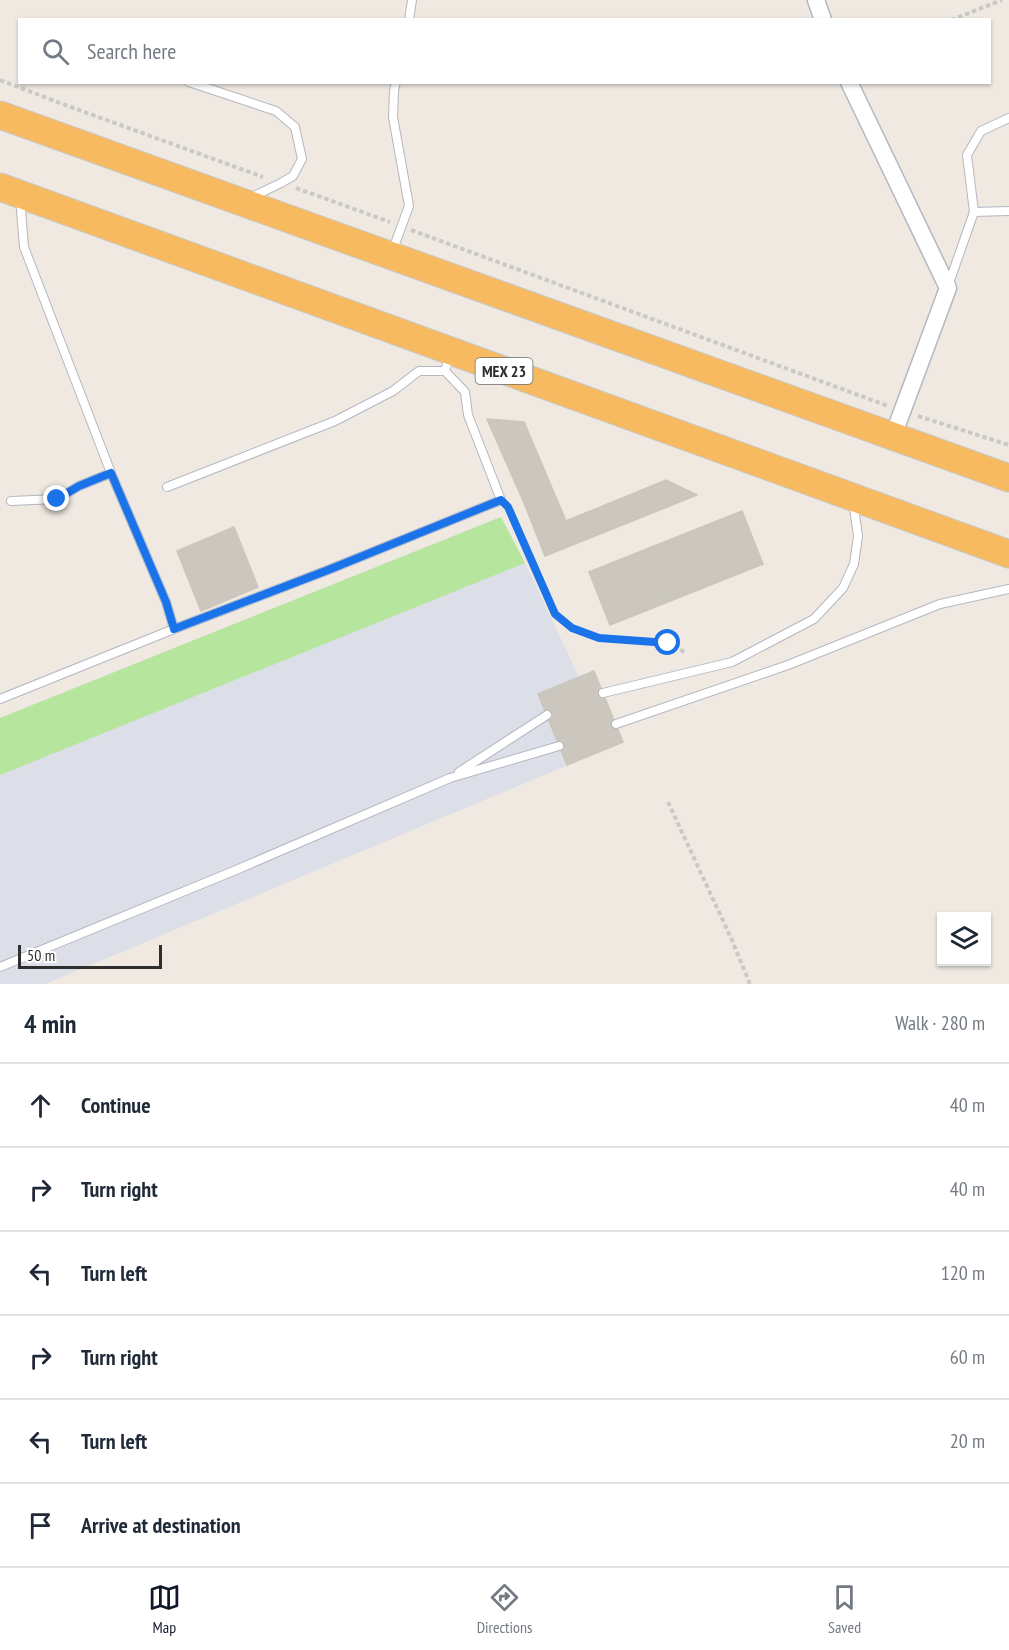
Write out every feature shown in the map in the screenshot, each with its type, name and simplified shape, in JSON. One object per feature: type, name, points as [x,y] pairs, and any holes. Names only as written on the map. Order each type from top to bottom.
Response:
[{"type":"highway","points":[[0,115],[390,255],[897,423],[1009,478]]},
{"type":"highway","name":"MEX 23","points":[[10,190],[448,361],[852,497],[1009,555]]},
{"type":"street","points":[[816,0],[823,18]]},
{"type":"street","points":[[850,84],[948,288],[897,423]]},
{"type":"lane","points":[[409,18],[412,0]]},
{"type":"lane","points":[[195,84],[276,111],[295,127],[302,159],[293,176],[241,202]]},
{"type":"lane","points":[[390,255],[409,206],[393,117],[396,84]]},
{"type":"lane","points":[[948,288],[974,212],[967,155],[981,130],[1009,118]]},
{"type":"lane","points":[[10,190],[24,247],[111,473],[166,602],[174,629]]},
{"type":"lane","points":[[974,212],[1009,211]]},
{"type":"lane","points":[[0,699],[501,500],[468,415],[465,392],[448,361],[419,371],[393,391],[335,421],[167,487]]},
{"type":"lane","points":[[11,501],[57,499],[79,486],[111,473]]},
{"type":"lane","points":[[603,693],[732,662],[813,619],[843,588],[854,564],[858,536],[852,497]]},
{"type":"lane","points":[[616,723],[788,665],[940,604],[1009,589]]},
{"type":"lane","points":[[450,778],[546,715]]},
{"type":"lane","points":[[0,967],[236,870],[450,778],[559,746]]},
{"type":"path","points":[[956,18],[1002,0]]},
{"type":"path","points":[[0,80],[402,226],[897,423],[1009,445]]},
{"type":"path","points":[[501,500],[508,507],[555,614],[572,628],[599,638],[668,643],[686,653]]},
{"type":"path","points":[[668,802],[750,984]]},
{"type":"shaded area","points":[[501,517],[579,677],[594,671],[623,742],[45,984],[0,984],[0,718]]},
{"type":"green space","points":[[501,517],[525,563],[0,775],[0,718]]},
{"type":"building","points":[[487,419],[524,422],[566,521],[666,480],[697,495],[545,556]]},
{"type":"building","points":[[742,511],[763,564],[610,625],[589,572]]},
{"type":"building","points":[[234,527],[258,587],[201,611],[177,551]]},
{"type":"building","points":[[594,671],[623,742],[567,765],[538,694]]},
{"type":"route","points":[[57,499],[79,486],[111,473],[166,602],[174,629],[501,500],[508,507],[555,614],[572,628],[599,638],[668,643]]}]
